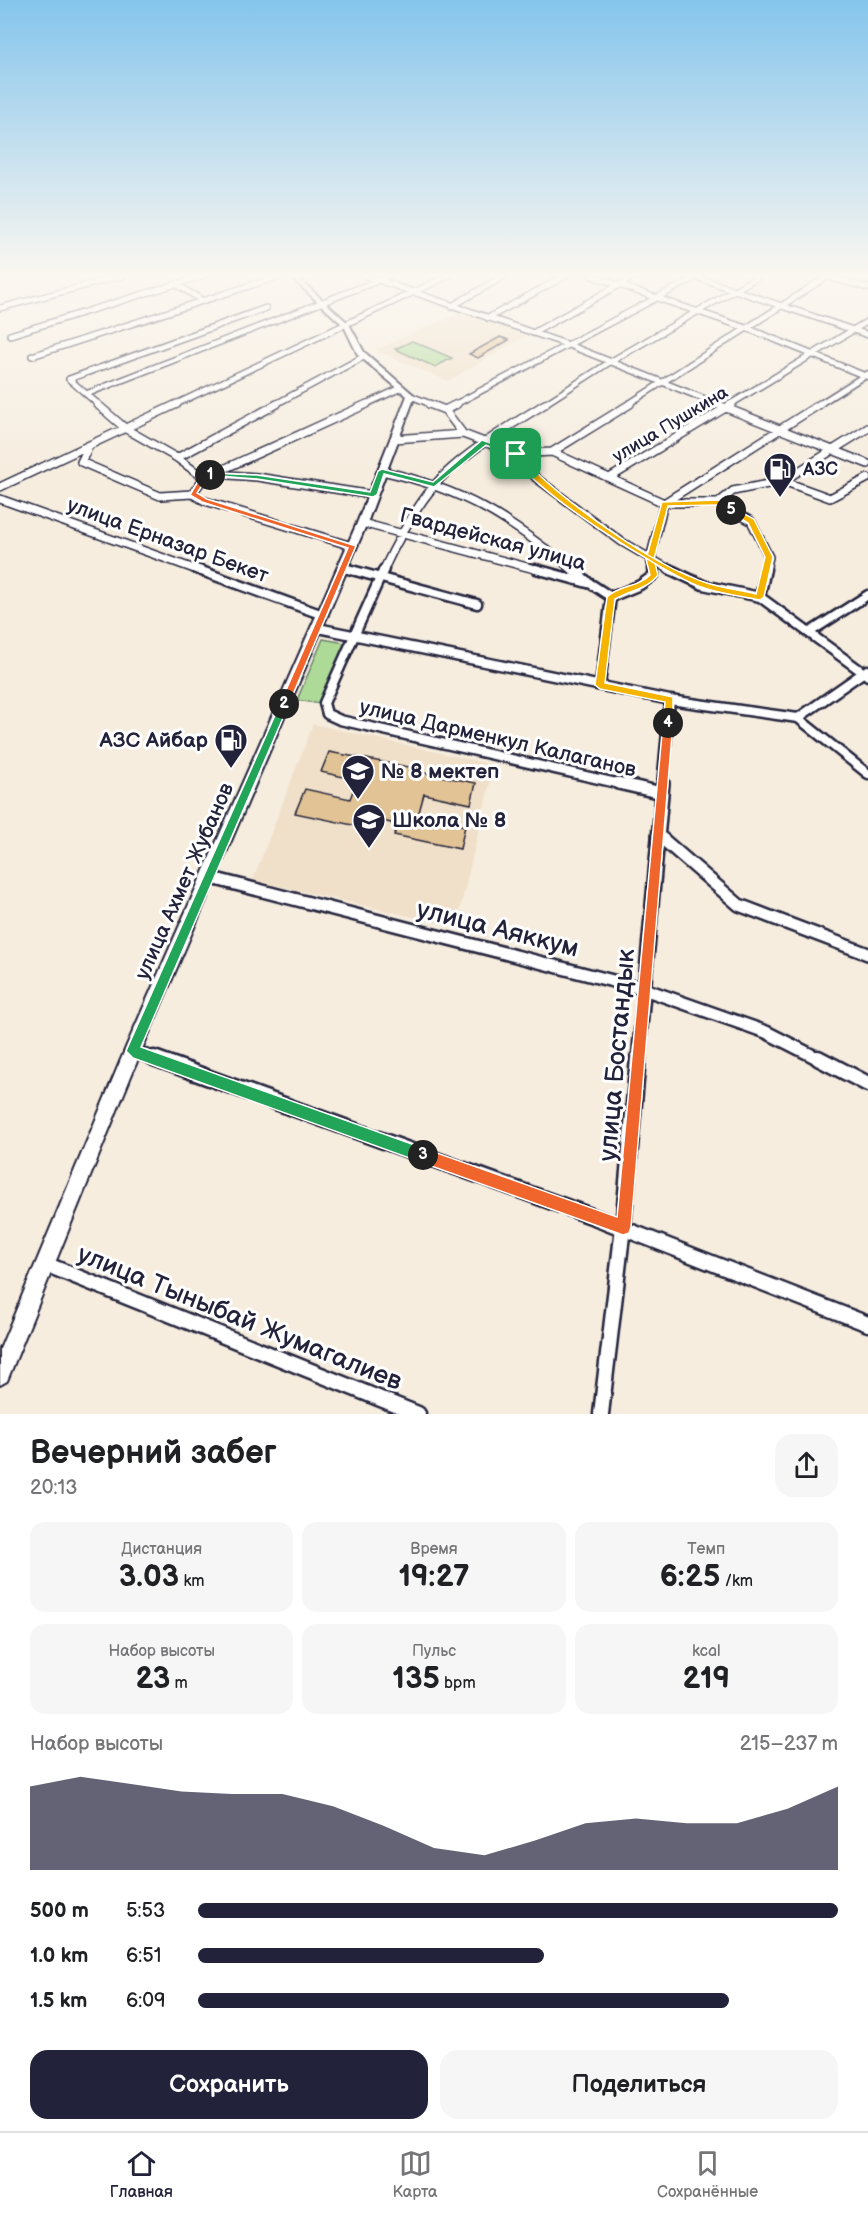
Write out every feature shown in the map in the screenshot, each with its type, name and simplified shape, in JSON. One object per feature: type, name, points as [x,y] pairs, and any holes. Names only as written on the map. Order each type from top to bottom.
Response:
[{"type":"main road","points":[[357,342],[365,356],[406,392]]},
{"type":"main road","name":"улица Ахмет Жубанов","points":[[0,1374],[133,1051],[362,523],[394,439],[406,392]]},
{"type":"street","points":[[32,356],[76,342]]},
{"type":"street","points":[[172,342],[69,379],[126,429],[177,458],[204,478]]},
{"type":"street","points":[[86,394],[219,342]]},
{"type":"street","points":[[0,487],[311,342]]},
{"type":"street","points":[[560,342],[834,448],[868,464]]},
{"type":"street","points":[[445,410],[570,342]]},
{"type":"street","points":[[356,636],[400,533],[434,485],[485,442],[645,342]]},
{"type":"street","points":[[552,452],[728,342]]},
{"type":"street","points":[[780,342],[866,375]]},
{"type":"street","name":"улица Пушкина","points":[[611,477],[835,342]]},
{"type":"street","points":[[177,458],[365,356]]},
{"type":"street","points":[[600,685],[611,597],[625,589],[647,583],[654,575],[650,559],[664,503],[866,375]]},
{"type":"street","points":[[192,494],[204,478],[212,474],[406,392],[445,410],[463,434]]},
{"type":"street","points":[[718,503],[733,491],[783,481],[868,428]]},
{"type":"street","points":[[394,439],[463,434],[516,454],[552,452],[664,503],[718,503],[751,521],[769,557],[760,597]]},
{"type":"street","points":[[89,446],[81,462],[160,496],[192,494],[205,501],[352,546]]},
{"type":"street","points":[[516,454],[536,478],[622,542],[650,559],[703,585],[760,597],[866,672],[798,718]]},
{"type":"street","points":[[382,471],[434,485],[498,513],[591,584]]},
{"type":"street","points":[[212,474],[257,477],[373,495]]},
{"type":"street","points":[[783,481],[830,498],[868,478]]},
{"type":"street","name":"улица Ерназар Бекет","points":[[0,499],[323,615]]},
{"type":"street","name":"Гвардейская улица","points":[[362,523],[591,584],[611,597]]},
{"type":"street","points":[[343,568],[477,604]]},
{"type":"street","points":[[810,632],[868,595]]},
{"type":"street","points":[[318,628],[670,699],[798,718],[868,774]]},
{"type":"street","name":"улица Дарменкул Калаганов","points":[[356,636],[324,703],[327,714],[340,720],[662,793]]},
{"type":"street","name":"улица Бостандык","points":[[601,1414],[623,1227],[670,699]]},
{"type":"street","points":[[658,835],[739,905],[868,954]]},
{"type":"street","name":"улица Аяккум","points":[[208,877],[644,989],[766,1032],[868,1084]]},
{"type":"street","points":[[133,1051],[623,1227],[868,1324]]},
{"type":"street","name":"улица Тыныбай Жумагалиев","points":[[45,1264],[418,1414]]},
{"type":"shaded area","points":[[393,342],[516,342],[448,381],[375,350]]},
{"type":"shaded area","name":"Школа № 8","points":[[313,724],[494,765],[456,927],[253,880]]},
{"type":"green space","points":[[414,342],[452,358],[435,367],[395,349]]},
{"type":"green space","points":[[323,639],[346,643],[320,704],[297,700]]},
{"type":"building","points":[[491,342],[506,342],[478,358],[469,354]]},
{"type":"building","name":"№ 8 мектеп","points":[[329,752],[420,769],[419,772],[476,783],[471,804],[424,794],[418,816],[465,826],[460,849],[394,835],[396,830],[391,823],[370,818],[358,823],[357,826],[295,813],[305,789],[350,799],[357,780],[321,772]]},
{"type":"place","name":"АЗС","points":[[780,498]]},
{"type":"place","name":"АЗС Айбар","points":[[231,769]]},
{"type":"place","name":"№ 8 мектеп","points":[[358,800]]},
{"type":"place","name":"Школа № 8","points":[[369,849]]},
{"type":"route","points":[[516,454],[485,442],[434,485],[382,471],[373,495],[257,477],[212,474],[204,478],[192,494],[205,501],[352,546],[133,1051],[623,1227],[670,699],[600,685],[611,597],[625,589],[647,583],[654,575],[650,559],[664,503],[718,503],[751,521],[769,557],[760,597],[703,585],[677,574],[650,559],[622,542],[536,478],[516,454]]}]
